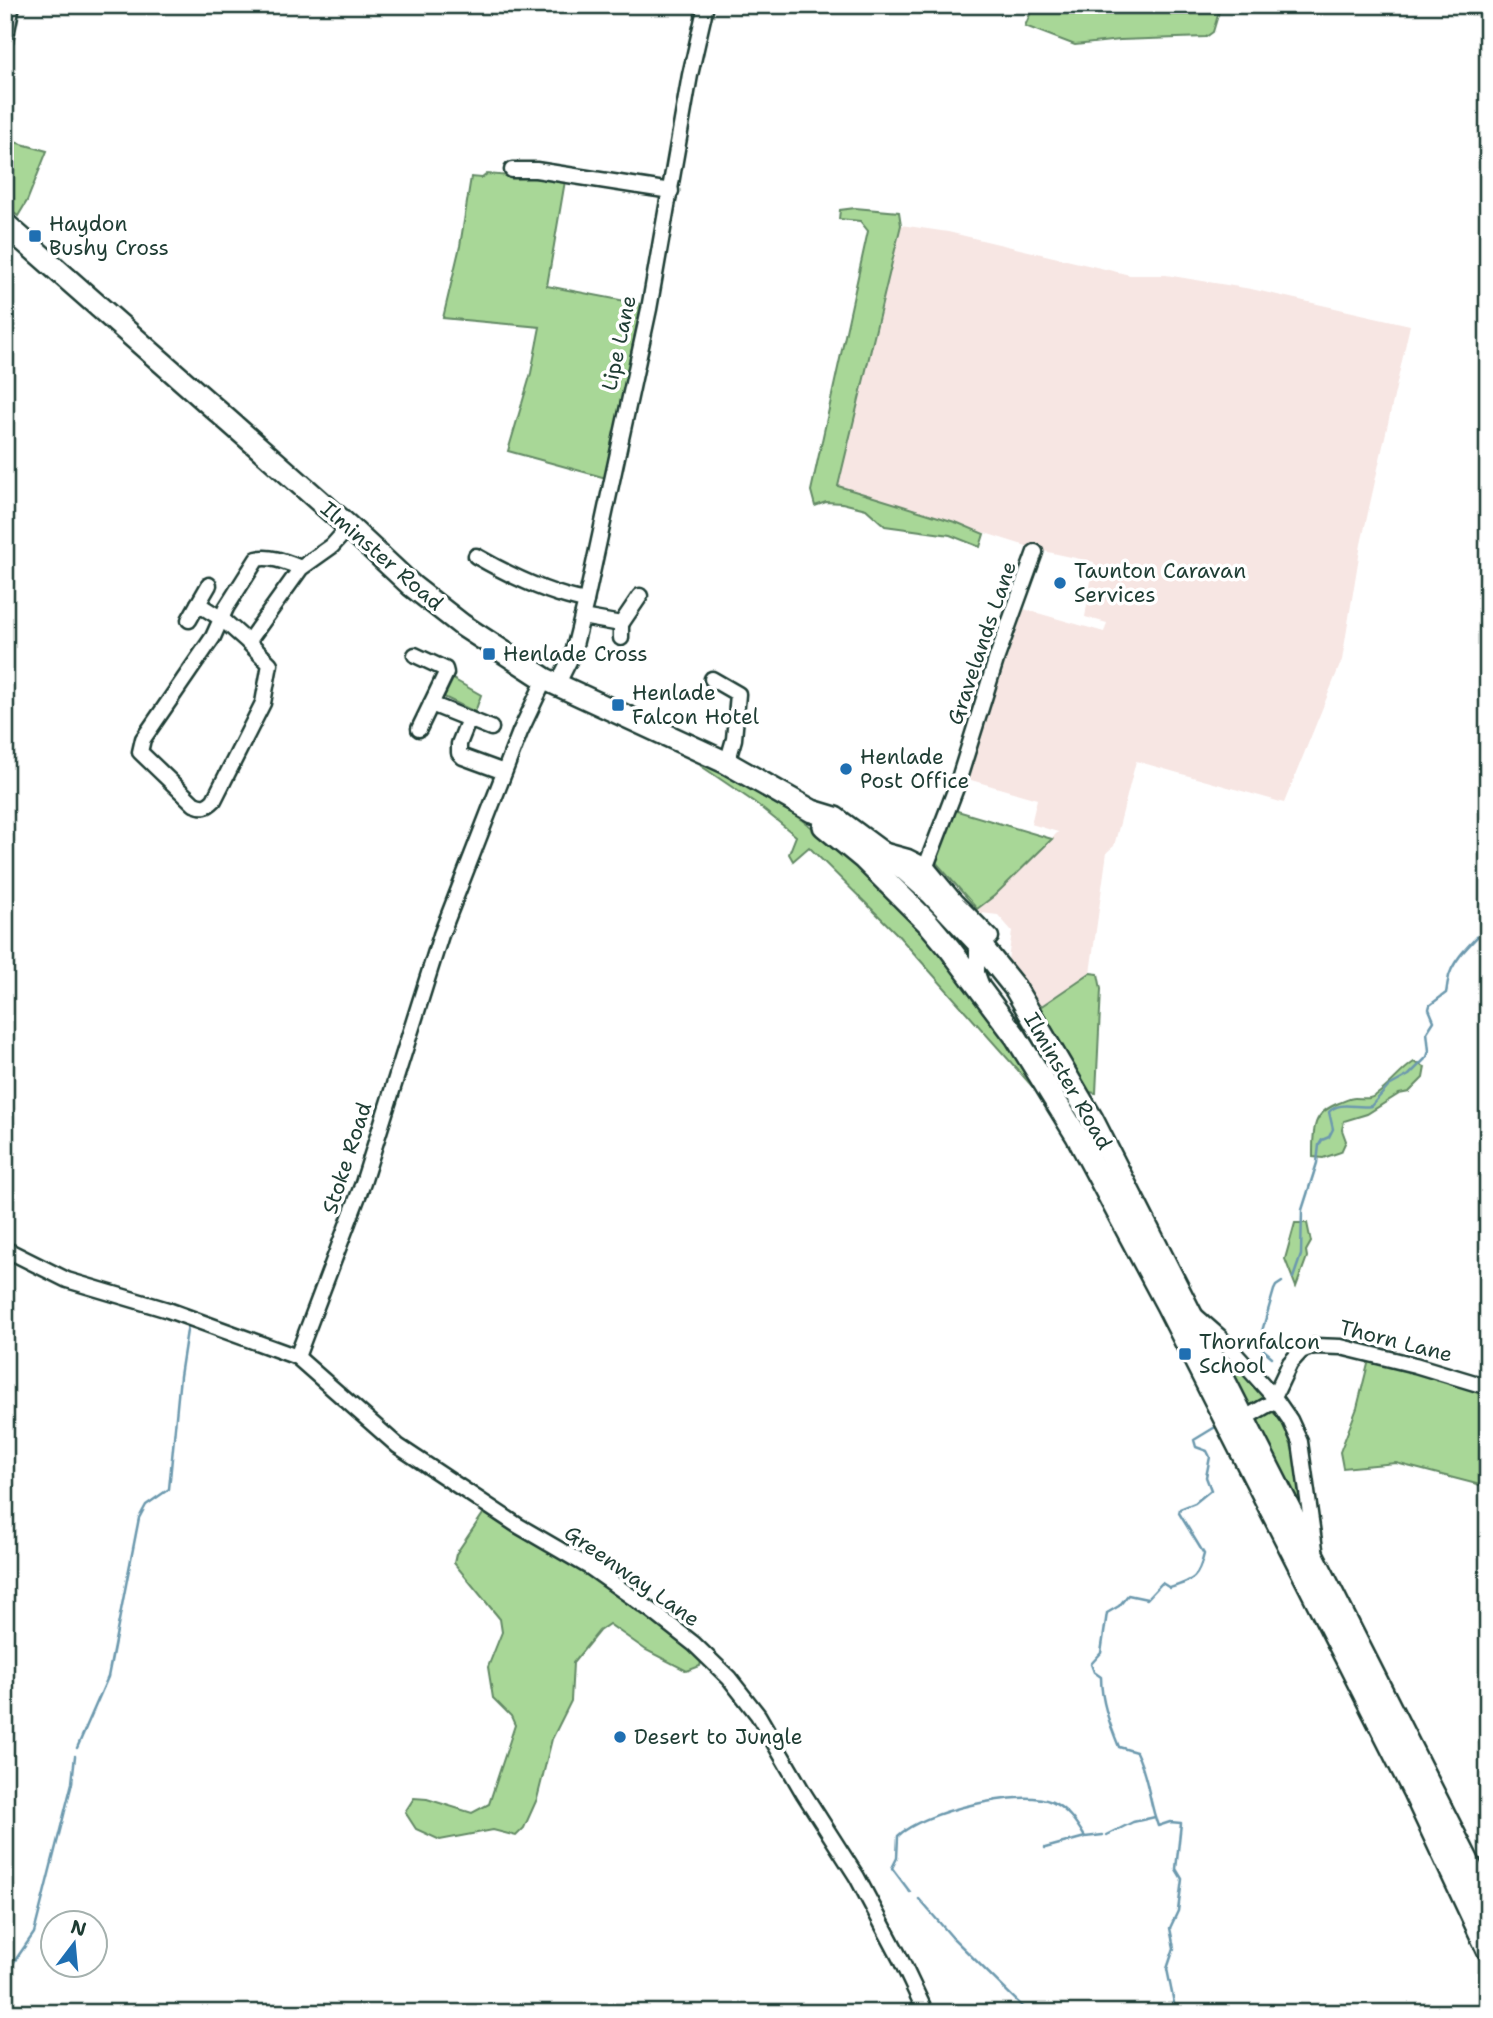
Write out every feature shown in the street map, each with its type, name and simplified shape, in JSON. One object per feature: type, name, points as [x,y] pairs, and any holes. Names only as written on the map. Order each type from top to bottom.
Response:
[{"type":"highway","name":"Ilminster Road","points":[[5,224],[432,601],[504,654],[551,682],[727,763],[812,811],[835,818],[878,849],[932,894],[1015,988],[1066,1072],[1190,1310],[1236,1423]]},
{"type":"highway","name":"Ilminster Road","points":[[812,811],[826,828],[864,859],[903,897],[984,991],[1030,1058],[1077,1136],[1236,1423]]},
{"type":"highway","points":[[1236,1423],[1313,1556],[1488,1901]]},
{"type":"highway","points":[[1236,1423],[1488,1951]]},
{"type":"street","points":[[5,41],[12,5]]},
{"type":"street","name":"Lipe Lane","points":[[551,682],[573,653],[586,601],[649,309],[688,87],[706,5]]},
{"type":"street","points":[[512,170],[549,172],[671,191]]},
{"type":"street","points":[[248,642],[302,568],[332,546],[349,527]]},
{"type":"street","name":"Gravelands Lane","points":[[926,866],[956,788],[997,657],[1035,552]]},
{"type":"street","points":[[475,556],[541,587],[586,601]]},
{"type":"street","points":[[198,604],[222,619],[270,664],[263,703],[215,800],[208,806],[200,807],[153,767],[140,752],[140,746],[146,733],[213,638],[222,619],[257,559],[262,557],[302,568]]},
{"type":"street","points":[[189,620],[209,585]]},
{"type":"street","points":[[582,617],[621,631],[640,596]]},
{"type":"street","points":[[415,655],[445,669],[446,673],[419,729]]},
{"type":"street","points":[[712,679],[738,694],[734,739],[727,763]]},
{"type":"street","name":"Stoke Road","points":[[297,1357],[363,1183],[441,935],[504,772],[551,682]]},
{"type":"street","points":[[431,704],[491,728]]},
{"type":"street","points":[[469,719],[459,744],[459,753],[463,757],[504,772]]},
{"type":"street","points":[[878,849],[908,857],[926,866],[948,894],[990,937],[979,949],[977,973],[984,991]]},
{"type":"street","points":[[950,949],[979,949]]},
{"type":"street","points":[[5,1249],[67,1280],[168,1310],[297,1357]]},
{"type":"street","points":[[1190,1310],[1220,1337],[1274,1397],[1290,1420],[1300,1442],[1315,1547],[1313,1556]]},
{"type":"street","name":"Thorn Lane","points":[[1274,1397],[1290,1363],[1301,1351],[1325,1345],[1415,1365],[1488,1387]]},
{"type":"street","name":"Greenway Lane","points":[[297,1357],[398,1446],[517,1525],[591,1568],[652,1611],[729,1678],[758,1715],[857,1877],[926,2013]]},
{"type":"street","points":[[1236,1423],[1271,1403],[1274,1397]]},
{"type":"shaded area","points":[[901,225],[948,232],[1130,275],[1166,275],[1251,289],[1410,325],[1361,544],[1342,660],[1284,803],[1136,761],[1114,846],[1107,852],[1090,973],[1040,1007],[1008,960],[1012,931],[998,915],[981,913],[977,909],[994,896],[1058,832],[1031,824],[1037,799],[971,780],[966,775],[1020,608],[1104,632],[1107,623],[1085,617],[1094,562],[1039,550],[837,486]]},
{"type":"green space","points":[[1034,5],[1221,5],[1213,32],[1206,37],[1120,40],[1075,45],[1025,26]]},
{"type":"green space","points":[[5,136],[18,143],[47,151],[27,201],[18,216],[5,206]]},
{"type":"green space","points":[[487,174],[565,181],[547,286],[641,304],[606,478],[508,451],[531,373],[540,327],[443,318],[460,246],[471,177],[482,178]]},
{"type":"green space","points":[[855,208],[899,212],[901,225],[838,486],[958,523],[984,534],[980,547],[950,535],[885,526],[866,509],[842,503],[826,502],[815,506],[811,491],[868,231],[860,221],[839,219],[840,210]]},
{"type":"green space","points":[[453,679],[481,695],[475,712],[444,697]]},
{"type":"green space","points":[[703,762],[763,795],[820,833],[872,877],[921,925],[966,976],[1045,1088],[1080,1147],[1172,1326],[1174,1344],[1074,1144],[1039,1094],[896,933],[809,847],[793,861],[789,854],[796,836],[754,802],[701,766]]},
{"type":"green space","points":[[954,810],[1052,839],[977,909],[933,859]]},
{"type":"green space","points":[[1090,973],[1098,974],[1101,989],[1096,1093],[1089,1092],[1040,1007]]},
{"type":"green space","points":[[1414,1062],[1425,1067],[1423,1078],[1409,1092],[1399,1094],[1367,1114],[1344,1121],[1342,1130],[1346,1141],[1341,1152],[1323,1158],[1313,1157],[1314,1131],[1323,1112],[1349,1099],[1373,1097]]},
{"type":"green space","points":[[1295,1223],[1307,1223],[1311,1242],[1296,1287],[1285,1259]]},
{"type":"green space","points":[[1211,1337],[1265,1397],[1263,1402],[1248,1408]]},
{"type":"green space","points":[[1369,1360],[1488,1393],[1488,1487],[1396,1463],[1343,1468],[1340,1452],[1357,1408]]},
{"type":"green space","points":[[1270,1411],[1278,1417],[1291,1443],[1306,1521],[1254,1419]]},
{"type":"green space","points":[[487,1508],[626,1599],[702,1658],[700,1666],[687,1671],[646,1650],[609,1624],[599,1631],[573,1663],[571,1701],[552,1739],[537,1799],[524,1828],[516,1836],[493,1830],[440,1840],[416,1829],[405,1812],[414,1798],[427,1799],[472,1813],[489,1804],[515,1725],[511,1716],[493,1698],[488,1667],[502,1632],[500,1619],[454,1563],[456,1554]]},
{"type":"waterway","points":[[1293,1278],[1301,1255],[1302,1210],[1317,1163],[1319,1145],[1329,1137],[1333,1129],[1329,1112],[1338,1106],[1371,1106],[1389,1086],[1409,1075],[1427,1057],[1427,1032],[1434,1021],[1430,1005],[1446,993],[1452,967],[1482,932],[1480,916],[1488,912]]},
{"type":"waterway","points":[[1272,1357],[1258,1345],[1274,1290],[1282,1282]]},
{"type":"waterway","points":[[77,1748],[108,1677],[139,1518],[146,1505],[169,1489],[188,1324]]},
{"type":"waterway","points":[[1172,2013],[1174,2003],[1167,1969],[1174,1948],[1170,1928],[1178,1911],[1182,1879],[1176,1869],[1181,1823],[1170,1822],[1158,1826],[1140,1761],[1136,1752],[1119,1747],[1104,1704],[1101,1677],[1094,1672],[1091,1664],[1101,1653],[1107,1613],[1119,1606],[1128,1595],[1147,1599],[1162,1583],[1170,1588],[1185,1583],[1200,1569],[1204,1554],[1179,1513],[1180,1509],[1195,1503],[1211,1490],[1206,1477],[1210,1457],[1207,1451],[1196,1447],[1194,1440],[1217,1426]]},
{"type":"waterway","points":[[5,1975],[34,1933],[72,1783],[75,1756]]},
{"type":"waterway","points":[[910,1892],[892,1868],[897,1858],[898,1836],[910,1827],[949,1811],[996,1800],[1037,1798],[1062,1808],[1075,1821],[1085,1837],[1103,1835]]},
{"type":"waterway","points":[[1107,1835],[1133,1822],[1155,1817]]},
{"type":"waterway","points":[[1045,1848],[1085,1837]]},
{"type":"waterway","points":[[919,1899],[952,1937],[1029,2013]]},
{"type":"place","name":"Haydon Bushy Cross","points":[[35,236]]},
{"type":"place","name":"Taunton Caravan Services","points":[[1060,583]]},
{"type":"place","name":"Henlade Cross","points":[[489,654]]},
{"type":"place","name":"Henlade Falcon Hotel","points":[[618,705]]},
{"type":"place","name":"Henlade Post Office","points":[[846,769]]},
{"type":"place","name":"Thornfalcon School","points":[[1185,1354]]},
{"type":"place","name":"Desert to Jungle","points":[[620,1737]]}]
